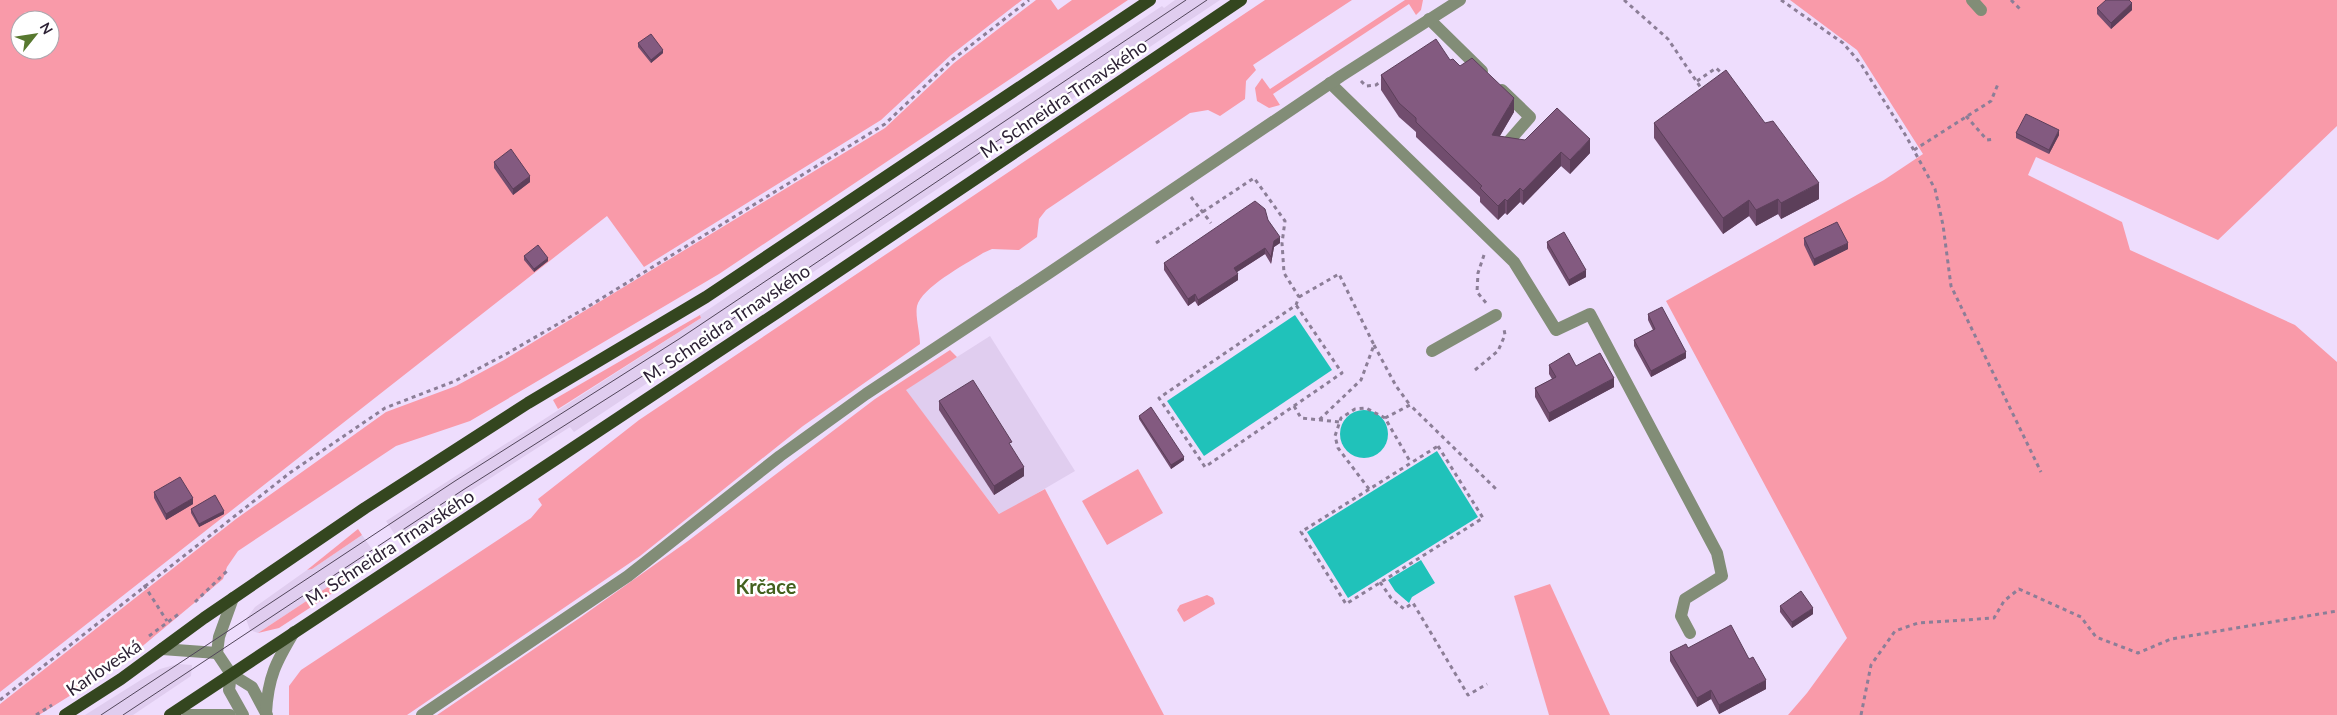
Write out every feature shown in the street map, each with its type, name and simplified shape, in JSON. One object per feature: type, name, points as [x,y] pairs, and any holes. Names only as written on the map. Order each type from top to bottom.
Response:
[{"type":"main road","name":"M. Schneidra Trnavského","points":[[162,649],[365,508],[528,403],[734,279],[1150,0]]},
{"type":"main road","name":"M. Schneidra Trnavského","points":[[231,674],[778,312],[1241,0]]},
{"type":"main road","name":"Karloveská","points":[[65,715],[121,679],[162,649]]},
{"type":"main road","points":[[170,715],[231,674]]},
{"type":"street","points":[[427,712],[628,576],[780,456],[866,394],[1428,19],[1444,4],[1460,0]]},
{"type":"street","points":[[1972,0],[1981,10]]},
{"type":"street","points":[[1428,19],[1530,117],[1510,141]]},
{"type":"street","points":[[1330,83],[1514,262],[1556,330],[1590,314],[1717,553],[1722,576],[1685,599],[1681,616],[1690,633]]},
{"type":"street","points":[[1432,351],[1496,315]]},
{"type":"street","points":[[233,598],[219,637],[217,653],[231,674],[252,687],[266,714]]},
{"type":"street","points":[[266,714],[267,689],[276,664],[294,632]]},
{"type":"street","points":[[162,649],[217,653]]},
{"type":"street","points":[[231,674],[229,690],[243,715]]},
{"type":"street","points":[[188,715],[230,715]]},
{"type":"path","points":[[0,700],[144,585],[291,472],[385,408],[455,381],[508,353],[594,303],[885,124],[952,60],[1029,0]]},
{"type":"path","points":[[1624,0],[1668,39],[1708,97]]},
{"type":"path","points":[[1780,0],[1843,43],[1861,64],[1914,150],[1935,189],[1943,225],[1951,286],[2041,472]]},
{"type":"path","points":[[2011,0],[2020,9]]},
{"type":"path","points":[[1696,80],[1716,68],[1730,80]]},
{"type":"path","points":[[1914,150],[1991,101],[1998,84]]},
{"type":"path","points":[[1966,116],[1987,140],[1995,139]]},
{"type":"path","points":[[1156,243],[1254,178],[1286,222],[1282,243],[1284,272],[1299,297]]},
{"type":"path","points":[[1182,184],[1210,223]]},
{"type":"path","points":[[1296,305],[1342,373],[1205,466],[1159,398],[1296,305],[1299,297],[1338,274],[1396,386],[1410,406],[1496,489]]},
{"type":"path","points":[[1319,420],[1361,380],[1374,345]]},
{"type":"path","points":[[1294,406],[1301,418],[1340,422]]},
{"type":"path","points":[[1385,418],[1410,406]]},
{"type":"path","points":[[1369,489],[1338,448],[1335,436],[1341,418],[1355,409],[1366,408],[1385,418],[1411,462]]},
{"type":"path","points":[[1438,446],[1483,518],[1346,604],[1302,532],[1369,489],[1438,446]]},
{"type":"path","points":[[193,604],[215,585],[226,572]]},
{"type":"path","points":[[1380,582],[1391,598],[1404,609],[1413,603],[1468,695],[1487,684]]},
{"type":"path","points":[[144,585],[166,621]]},
{"type":"path","points":[[1861,715],[1872,665],[1895,631],[1918,623],[1994,618],[2004,601],[2020,590],[2081,617],[2096,637],[2138,653],[2171,639],[2337,611]]},
{"type":"path","points":[[146,639],[166,621],[187,609]]},
{"type":"path","points":[[36,715],[60,699]]},
{"type":"shaded area","points":[[0,0],[1022,0],[951,55],[881,120],[644,267],[607,216],[0,692]]},
{"type":"shaded area","points":[[1036,0],[1051,0],[1058,10],[1072,0],[1128,0],[719,274],[470,421],[396,446],[238,551],[227,567],[223,579],[121,664],[39,715],[0,715],[0,704],[236,519],[386,412],[456,386],[504,360],[885,128],[954,63]]},
{"type":"shaded area","points":[[1175,0],[1220,0],[574,432],[570,427],[397,538],[386,521],[701,318],[700,315],[1162,6],[1164,8]]},
{"type":"shaded area","points":[[1265,0],[1352,0],[1253,65],[1256,70],[1246,81],[1245,99],[1220,116],[1208,110],[1190,113],[1046,210],[1039,219],[1037,237],[1019,250],[992,249],[946,276],[927,291],[917,306],[920,344],[803,426],[640,556],[407,715],[289,715],[289,686],[301,670],[531,518],[542,505],[538,499],[639,420]]},
{"type":"shaded area","points":[[1405,0],[1423,0],[1421,10],[1416,15],[1409,4],[1273,94],[1280,105],[1269,108],[1257,101],[1255,88],[1262,78],[1270,89]]},
{"type":"shaded area","points":[[1790,0],[2337,0],[2337,126],[2218,240],[2036,157],[2028,175],[2122,222],[2130,250],[2295,325],[2337,362],[2337,715],[1788,715],[1807,693],[1847,638],[1666,301],[1884,180],[1923,154],[1857,50]]},
{"type":"shaded area","points":[[700,315],[701,318],[558,409],[553,400]]},
{"type":"shaded area","points":[[1295,315],[1332,370],[1204,456],[1167,401]]},
{"type":"shaded area","points":[[990,336],[1075,471],[1000,515],[905,390]]},
{"type":"shaded area","points":[[950,350],[957,357],[906,390],[999,514],[1045,489],[1164,715],[437,715],[688,541],[875,399]]},
{"type":"shaded area","points":[[1364,410],[1373,412],[1381,417],[1386,425],[1388,434],[1386,443],[1381,451],[1373,456],[1364,458],[1355,456],[1347,451],[1342,443],[1340,434],[1342,425],[1347,417],[1355,412]]},
{"type":"shaded area","points":[[1437,451],[1478,517],[1348,598],[1307,532]]},
{"type":"shaded area","points":[[1138,469],[1163,513],[1107,545],[1082,501]]},
{"type":"shaded area","points":[[358,529],[362,535],[312,569],[307,570]]},
{"type":"shaded area","points":[[362,535],[376,555],[258,633],[250,630],[246,619],[255,607],[307,570],[312,569]]},
{"type":"shaded area","points":[[376,555],[380,562],[279,628],[258,633]]},
{"type":"shaded area","points":[[1421,560],[1435,583],[1412,597],[1409,603],[1395,591],[1388,580]]},
{"type":"shaded area","points":[[1550,584],[1610,715],[1549,715],[1514,596]]},
{"type":"shaded area","points":[[1207,595],[1213,598],[1215,604],[1184,622],[1177,610],[1180,605]]},
{"type":"shaded area","points":[[178,664],[192,665],[191,676],[133,715],[85,715],[160,669]]},
{"type":"building","points":[[2106,0],[2129,0],[2132,3],[2111,23],[2097,8]]},
{"type":"building","points":[[651,34],[663,50],[651,60],[638,43]]},
{"type":"building","points":[[1436,39],[1450,60],[1453,59],[1460,66],[1472,58],[1514,98],[1492,135],[1525,140],[1557,108],[1590,139],[1570,160],[1561,152],[1523,191],[1520,188],[1507,201],[1505,199],[1498,206],[1480,188],[1482,186],[1399,103],[1381,75]]},
{"type":"building","points":[[1726,70],[1765,123],[1773,121],[1819,183],[1781,203],[1778,199],[1756,210],[1749,200],[1723,218],[1654,123]]},
{"type":"building","points":[[2026,114],[2059,130],[2049,150],[2016,133]]},
{"type":"building","points":[[511,149],[530,176],[513,189],[494,162]]},
{"type":"building","points":[[1255,201],[1265,209],[1268,220],[1280,237],[1274,241],[1271,257],[1265,248],[1234,268],[1238,274],[1198,300],[1195,294],[1188,299],[1164,263]]},
{"type":"building","points":[[1837,222],[1848,243],[1814,259],[1804,238]]},
{"type":"building","points":[[1564,232],[1586,270],[1569,280],[1547,242]]},
{"type":"building","points":[[538,245],[548,258],[534,269],[524,256]]},
{"type":"building","points":[[1662,307],[1686,352],[1651,371],[1634,340],[1655,329],[1648,314]]},
{"type":"building","points":[[1569,353],[1576,366],[1600,353],[1614,378],[1549,413],[1535,388],[1556,377],[1549,365]]},
{"type":"building","points":[[973,380],[1012,442],[1009,443],[1024,467],[994,486],[939,401]]},
{"type":"building","points":[[1151,407],[1184,457],[1171,465],[1139,416]]},
{"type":"building","points":[[180,477],[193,498],[166,514],[154,492]]},
{"type":"building","points":[[215,495],[224,511],[199,524],[191,509]]},
{"type":"building","points":[[1801,591],[1813,608],[1792,622],[1780,606]]},
{"type":"building","points":[[1731,625],[1749,659],[1753,657],[1766,680],[1719,705],[1711,690],[1697,698],[1670,652],[1686,644],[1688,648]]},
{"type":"tram line","points":[[101,715],[455,481],[679,339],[1186,0]]},
{"type":"tram line","points":[[123,715],[466,488],[734,318],[1207,0]]},
{"type":"district","name":"Krčace","points":[[766,587]]}]
